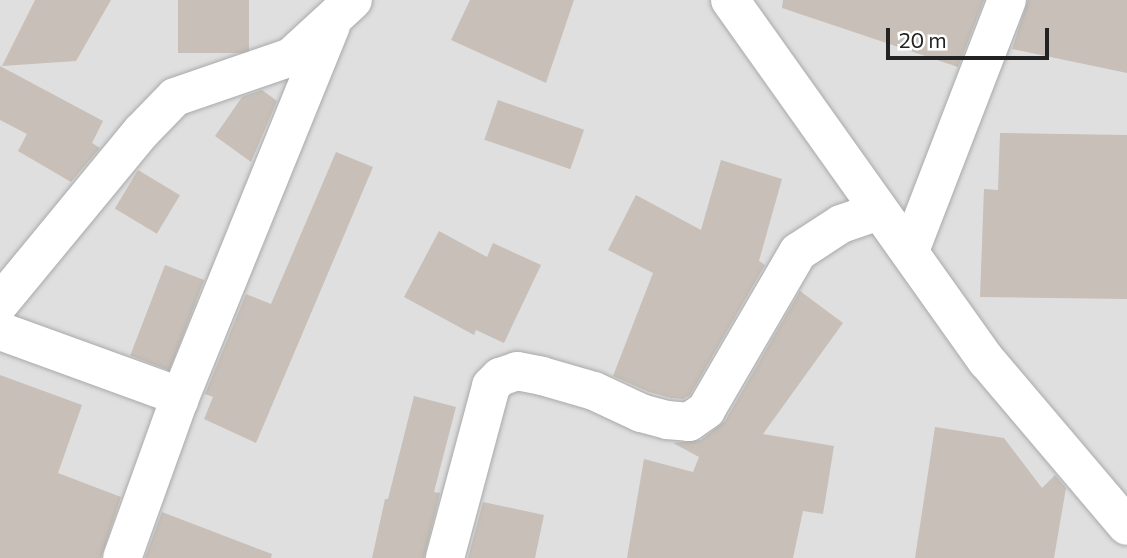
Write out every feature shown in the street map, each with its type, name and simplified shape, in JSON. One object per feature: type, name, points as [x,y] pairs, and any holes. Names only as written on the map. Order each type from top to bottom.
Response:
[{"type":"street","points":[[730,0],[987,361],[1127,526]]},
{"type":"street","points":[[910,251],[1007,0]]},
{"type":"street","points":[[0,303],[142,131],[176,97],[291,57],[344,8]]},
{"type":"street","points":[[122,558],[179,400],[344,8]]},
{"type":"street","points":[[445,558],[491,386],[500,377],[517,371],[542,376],[594,391],[654,417],[689,422],[706,411],[798,252],[841,224],[879,211]]},
{"type":"street","points":[[0,331],[168,392],[179,400]]},
{"type":"shaded area","points":[[0,0],[1127,0],[1127,558],[0,558]]},
{"type":"building","points":[[35,0],[111,0],[76,61],[2,66]]},
{"type":"building","points":[[178,0],[249,0],[249,53],[178,53]]},
{"type":"building","points":[[470,0],[574,0],[546,83],[451,40]]},
{"type":"building","points":[[783,0],[984,0],[958,67],[782,8]]},
{"type":"building","points":[[1028,0],[1127,0],[1127,73],[1012,49]]},
{"type":"building","points":[[0,66],[103,121],[92,143],[100,148],[71,182],[18,151],[27,134],[0,120]]},
{"type":"building","points":[[262,90],[277,101],[251,162],[215,136],[242,97]]},
{"type":"building","points":[[498,100],[584,130],[570,169],[484,140]]},
{"type":"building","points":[[1000,133],[1127,135],[1127,299],[980,297],[984,189],[998,190]]},
{"type":"building","points":[[336,152],[373,167],[256,443],[204,419],[213,397],[205,394],[246,294],[271,304]]},
{"type":"building","points":[[721,160],[782,179],[759,261],[765,265],[690,395],[683,399],[671,398],[649,392],[613,376],[653,273],[608,250],[636,195],[701,230]]},
{"type":"building","points":[[138,170],[180,195],[157,234],[115,209]]},
{"type":"building","points":[[439,231],[487,257],[493,243],[541,265],[504,343],[476,330],[474,335],[404,297]]},
{"type":"building","points":[[165,265],[204,280],[169,371],[130,356]]},
{"type":"building","points":[[800,291],[843,323],[763,434],[834,446],[823,514],[803,511],[793,558],[627,558],[644,459],[693,472],[699,457],[673,443],[701,440],[725,421]]},
{"type":"building","points":[[0,375],[82,405],[58,473],[121,497],[101,558],[0,558]]},
{"type":"building","points":[[414,396],[456,407],[434,492],[440,493],[424,558],[372,558],[385,499],[388,499]]},
{"type":"building","points":[[935,427],[1004,438],[1042,488],[1055,475],[1066,488],[1054,558],[915,558]]},
{"type":"building","points":[[483,502],[544,515],[535,558],[468,558]]},
{"type":"building","points":[[162,512],[272,554],[271,558],[145,558]]}]
